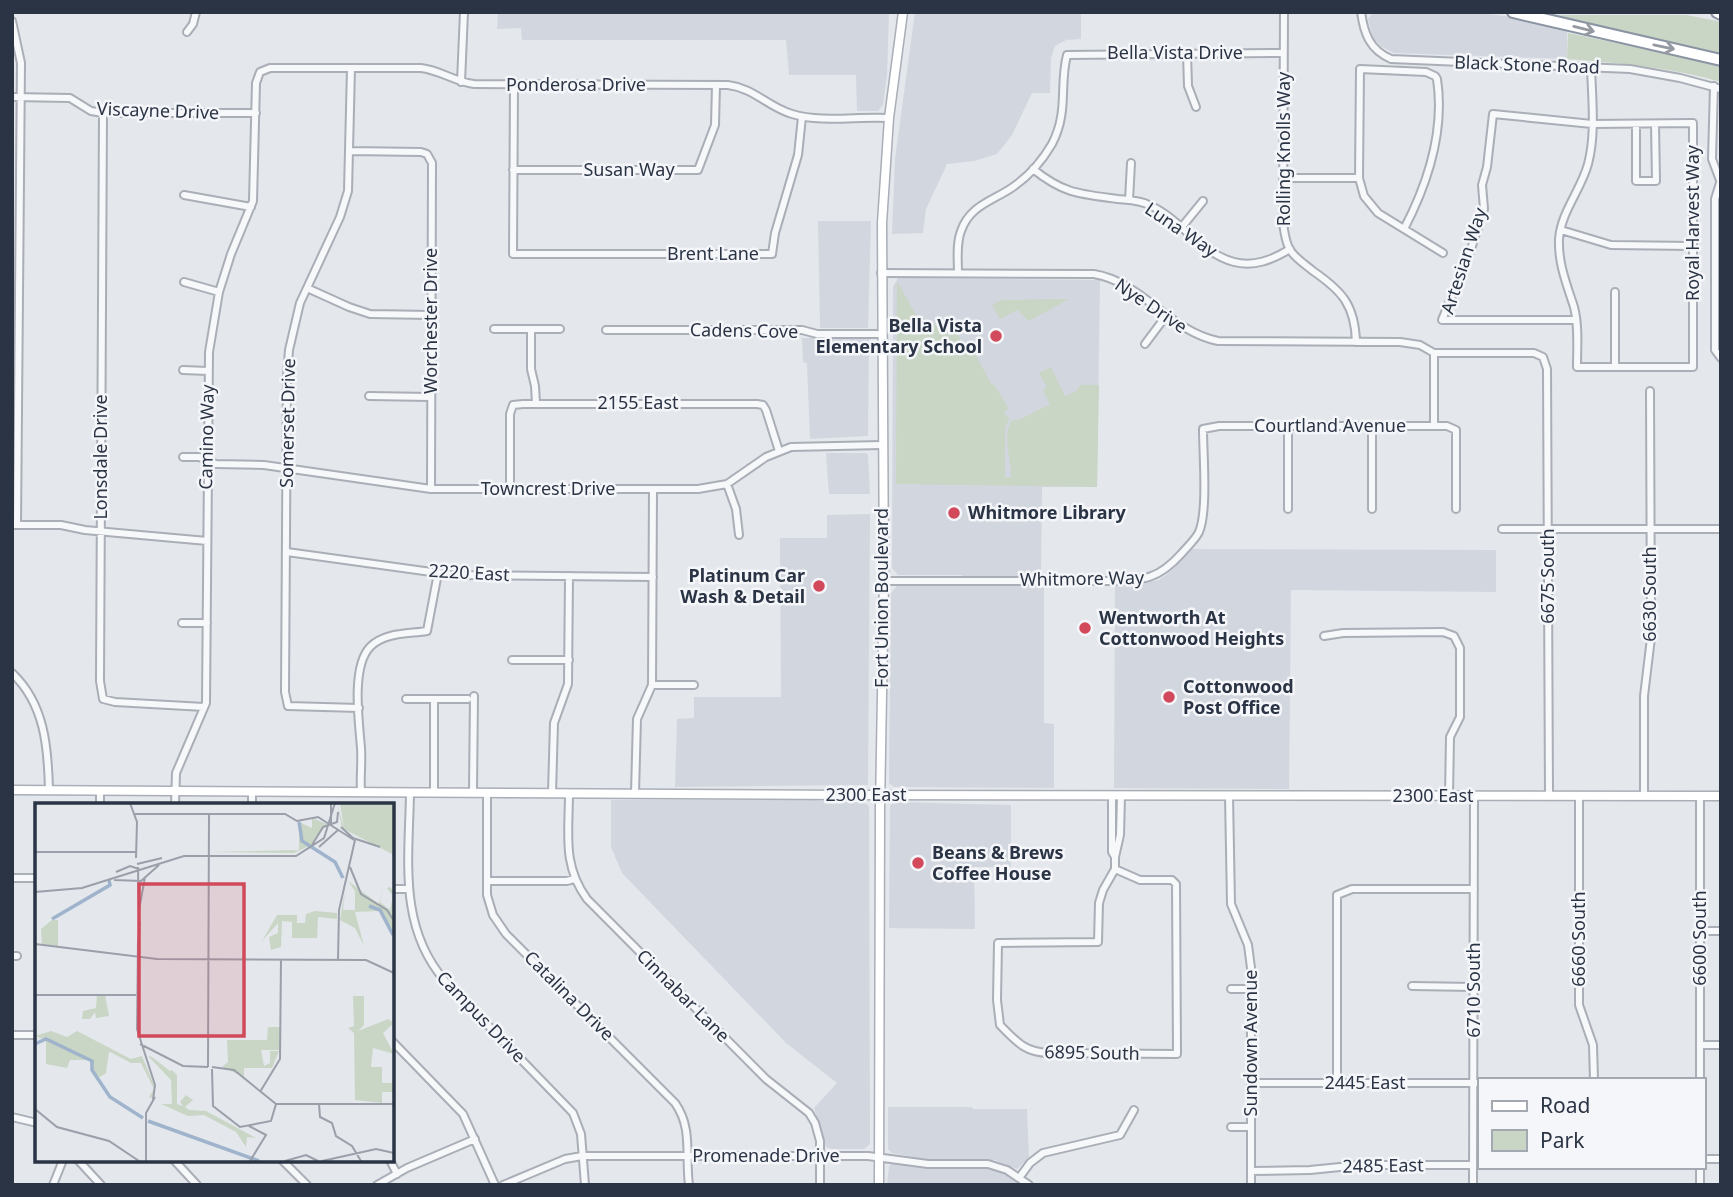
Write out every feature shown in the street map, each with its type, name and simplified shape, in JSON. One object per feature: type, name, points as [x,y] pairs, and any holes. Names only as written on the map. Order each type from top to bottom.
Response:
[{"type":"highway","points":[[1513,12],[1721,60]]},
{"type":"street","points":[[187,32],[193,24],[196,12]]},
{"type":"street","points":[[461,82],[464,12]]},
{"type":"street","name":"Fort Union Boulevard","points":[[879,1185],[880,795],[884,581],[881,273],[889,118],[903,12]]},
{"type":"street","name":"Rolling Knolls Way","points":[[1284,12],[1283,222],[1290,249],[1301,261],[1340,291],[1352,312],[1356,342]]},
{"type":"street","name":"Black Stone Road","points":[[1361,12],[1363,27],[1370,43],[1391,59],[1591,67],[1648,72],[1717,88]]},
{"type":"street","points":[[12,21],[20,52],[21,97],[14,525],[61,525],[207,541]]},
{"type":"street","points":[[1187,53],[1188,86],[1196,107]]},
{"type":"street","name":"Bella Vista Drive","points":[[1033,169],[1048,150],[1058,128],[1063,111],[1067,55],[1283,53]]},
{"type":"street","points":[[1576,320],[1563,276],[1559,240],[1588,163],[1592,124],[1591,67]]},
{"type":"street","name":"Ponderosa Drive","points":[[260,72],[270,68],[430,69],[461,82],[513,85],[738,86],[748,89],[783,111],[802,117],[889,118]]},
{"type":"street","name":"Somerset Drive","points":[[351,68],[350,177],[344,205],[307,288],[294,324],[289,350],[285,692],[288,706],[359,708]]},
{"type":"street","points":[[1404,229],[1434,155],[1437,97],[1435,76],[1426,72],[1360,69],[1359,178],[1364,196],[1373,209],[1404,229],[1443,253]]},
{"type":"street","name":"Camino Way","points":[[175,803],[178,765],[204,707],[208,371],[214,311],[231,254],[251,207],[255,188],[256,77],[260,72]]},
{"type":"street","points":[[513,85],[513,170]]},
{"type":"street","name":"Susan Way","points":[[513,170],[698,170],[715,125],[716,85]]},
{"type":"street","points":[[1717,88],[1712,159],[1720,183],[1715,199],[1715,350],[1721,358]]},
{"type":"street","name":"Viscayne Drive","points":[[12,97],[70,98],[91,111],[103,113],[256,113]]},
{"type":"street","name":"Lonsdale Drive","points":[[103,113],[100,681],[103,699],[204,707]]},
{"type":"street","name":"Royal Harvest Way","points":[[1493,114],[1592,124],[1693,123],[1693,367],[1577,367],[1576,320]]},
{"type":"street","name":"Artesian Way","points":[[1493,114],[1482,185],[1485,209],[1442,320],[1576,320]]},
{"type":"street","name":"Brent Lane","points":[[513,170],[513,254],[772,254],[775,233],[798,155],[802,117]]},
{"type":"street","points":[[1636,124],[1636,181],[1656,181],[1656,124]]},
{"type":"street","name":"Worchester Drive","points":[[350,151],[413,151],[428,154],[432,163],[431,489]]},
{"type":"street","points":[[1129,200],[1131,163]]},
{"type":"street","points":[[958,273],[960,232],[967,219],[976,208],[1011,188],[1033,169]]},
{"type":"street","name":"Luna Way","points":[[1033,169],[1049,182],[1072,192],[1150,205],[1213,253],[1235,262],[1260,262],[1290,249]]},
{"type":"street","points":[[1284,178],[1359,178]]},
{"type":"street","points":[[184,195],[251,207]]},
{"type":"street","points":[[1181,228],[1203,201]]},
{"type":"street","points":[[1561,230],[1611,245],[1693,246]]},
{"type":"street","name":"Nye Drive","points":[[881,273],[1102,275],[1127,285],[1190,333],[1218,341],[1411,342],[1434,353],[1534,353],[1543,357]]},
{"type":"street","points":[[184,282],[219,292]]},
{"type":"street","points":[[307,288],[370,314],[431,315]]},
{"type":"street","points":[[1615,292],[1615,367]]},
{"type":"street","points":[[1144,344],[1166,316]]},
{"type":"street","points":[[531,329],[531,369],[536,403]]},
{"type":"street","points":[[494,330],[560,329]]},
{"type":"street","name":"Cadens Cove","points":[[606,330],[802,330],[817,334],[881,334]]},
{"type":"street","points":[[1434,353],[1434,426]]},
{"type":"street","name":"6675 South","points":[[1543,357],[1547,369],[1549,796]]},
{"type":"street","points":[[183,370],[208,371]]},
{"type":"street","name":"6630 South","points":[[1644,796],[1644,695],[1650,647],[1650,391]]},
{"type":"street","points":[[369,396],[431,397]]},
{"type":"street","name":"2155 East","points":[[510,489],[510,414],[513,405],[763,405],[779,451]]},
{"type":"street","name":"Courtland Avenue","points":[[1203,429],[1219,426],[1447,426],[1456,430],[1456,509]]},
{"type":"street","points":[[1288,426],[1288,509]]},
{"type":"street","points":[[1372,426],[1372,509]]},
{"type":"street","name":"Whitmore Way","points":[[884,581],[1109,581],[1154,577],[1166,570],[1192,541],[1202,523],[1203,429]]},
{"type":"street","name":"Towncrest Drive","points":[[183,457],[199,457],[216,464],[248,464],[431,489],[698,489],[727,484],[779,451],[804,445],[882,445]]},
{"type":"street","points":[[727,484],[736,509],[739,535]]},
{"type":"street","points":[[635,793],[637,719],[652,685],[653,489]]},
{"type":"street","points":[[1502,529],[1721,529]]},
{"type":"street","name":"2220 East","points":[[286,552],[467,576],[653,577]]},
{"type":"street","points":[[361,792],[359,669],[363,656],[370,646],[382,638],[427,631],[438,573]]},
{"type":"street","points":[[552,793],[554,723],[568,684],[569,576]]},
{"type":"street","points":[[183,623],[207,623]]},
{"type":"street","points":[[1324,636],[1368,632],[1443,632],[1454,636],[1460,648],[1460,717],[1450,737],[1449,796]]},
{"type":"street","points":[[512,660],[569,660]]},
{"type":"street","points":[[12,673],[26,688],[41,717],[45,732],[49,790]]},
{"type":"street","points":[[652,685],[694,685]]},
{"type":"street","points":[[406,699],[471,697],[473,793]]},
{"type":"street","points":[[434,699],[434,793]]},
{"type":"street","name":"2300 East","points":[[12,790],[1721,796]]},
{"type":"street","points":[[100,791],[100,803]]},
{"type":"street","points":[[252,791],[252,803]]},
{"type":"street","name":"Campus Drive","points":[[410,793],[409,889],[415,930],[429,961],[455,992],[567,1105],[579,1126],[585,1185]]},
{"type":"street","name":"Catalina Drive","points":[[487,793],[487,881],[489,904],[497,923],[675,1103],[686,1126],[689,1185]]},
{"type":"street","points":[[487,881],[573,879],[569,855],[569,793]]},
{"type":"street","name":"6895 South","points":[[1115,869],[1140,880],[1172,880],[1176,884],[1177,1054],[1041,1053],[1026,1049],[1000,1025],[997,1000],[998,943],[1098,942],[1099,903],[1115,869],[1112,852],[1117,795]]},
{"type":"street","name":"Sundown Avenue","points":[[1229,796],[1231,904],[1248,945],[1251,989],[1251,1185]]},
{"type":"street","name":"6710 South","points":[[1473,1185],[1476,1083],[1474,796]]},
{"type":"street","name":"6660 South","points":[[1578,796],[1579,1005],[1593,1045],[1594,1078]]},
{"type":"street","name":"6600 South","points":[[1700,796],[1700,1078]]},
{"type":"street","points":[[12,878],[35,878]]},
{"type":"street","name":"Cinnabar Lane","points":[[573,879],[587,899],[766,1080],[809,1112],[818,1132],[820,1185]]},
{"type":"street","points":[[394,889],[409,889]]},
{"type":"street","points":[[1337,1083],[1337,895],[1352,889],[1474,889]]},
{"type":"street","points":[[1700,932],[1721,932]]},
{"type":"street","points":[[1412,986],[1474,987]]},
{"type":"street","points":[[1231,989],[1251,989]]},
{"type":"street","points":[[12,1035],[35,1035]]},
{"type":"street","points":[[394,1043],[463,1114],[495,1185]]},
{"type":"street","points":[[1700,1045],[1721,1045]]},
{"type":"street","name":"2445 East","points":[[1251,1083],[1476,1083]]},
{"type":"street","points":[[1019,1178],[1030,1163],[1043,1153],[1120,1135],[1134,1110]]},
{"type":"street","points":[[12,1117],[35,1122]]},
{"type":"street","name":"Sundown Avenue","points":[[1231,1127],[1251,1127]]},
{"type":"street","points":[[377,1185],[475,1139]]},
{"type":"street","name":"Promenade Drive","points":[[503,1185],[565,1159],[582,1156],[879,1157],[928,1164],[992,1164],[1007,1170],[1029,1185]]},
{"type":"street","points":[[53,1185],[62,1162]]},
{"type":"street","points":[[80,1162],[101,1185]]},
{"type":"street","points":[[176,1162],[197,1185]]},
{"type":"street","points":[[284,1162],[307,1185]]},
{"type":"street","points":[[391,1162],[397,1174]]},
{"type":"street","name":"2485 East","points":[[1251,1171],[1310,1170],[1360,1165],[1473,1165]]},
{"type":"shaded area","points":[[498,12],[889,12],[883,105],[878,111],[857,111],[856,75],[789,75],[786,40],[522,40],[521,28],[497,29]]},
{"type":"shaded area","points":[[915,12],[1081,12],[1081,39],[1066,40],[1055,46],[1051,58],[1050,93],[1032,93],[1012,135],[997,154],[974,161],[947,164],[926,209],[923,233],[892,234],[895,159]]},
{"type":"shaded area","points":[[1374,12],[1474,12],[1526,19],[1567,29],[1567,59],[1394,53],[1373,38],[1368,19]]},
{"type":"shaded area","points":[[818,221],[871,221],[868,328],[820,328]]},
{"type":"shaded area","points":[[898,278],[1100,280],[1097,487],[1042,487],[1044,723],[1054,724],[1054,788],[894,787],[889,783],[891,593],[897,586],[961,586],[962,575],[898,575],[892,568],[893,287]]},
{"type":"shaded area","points":[[802,338],[869,338],[868,436],[810,439],[807,363],[803,362]]},
{"type":"shaded area","points":[[826,453],[866,453],[870,494],[829,494]]},
{"type":"shaded area","points":[[870,514],[868,785],[675,787],[677,719],[694,718],[694,697],[781,697],[780,538],[827,538],[827,515]]},
{"type":"shaded area","points":[[1192,549],[1496,550],[1496,592],[1291,590],[1289,789],[1114,788],[1115,586],[1159,580]]},
{"type":"shaded area","points":[[611,800],[814,800],[862,802],[869,806],[870,1144],[864,1149],[826,1147],[814,1108],[837,1083],[786,1043],[622,873],[611,847]]},
{"type":"shaded area","points":[[894,802],[1011,805],[1011,867],[974,867],[975,929],[889,928],[890,806]]},
{"type":"shaded area","points":[[888,1107],[1027,1109],[1029,1157],[1017,1169],[995,1160],[929,1160],[892,1153],[888,1149]]},
{"type":"shaded area","points":[[895,1162],[930,1167],[992,1168],[1005,1172],[1019,1183],[887,1185],[889,1166]]},
{"type":"green space","points":[[1560,15],[1686,15],[1717,21],[1721,22],[1721,54],[1585,24]]},
{"type":"green space","points":[[1568,33],[1721,65],[1721,82],[1664,69],[1567,59]]},
{"type":"green space","points":[[897,282],[920,318],[935,325],[947,326],[948,336],[957,333],[967,352],[974,352],[1009,409],[1004,412],[1009,419],[1005,428],[1005,477],[1011,477],[1007,435],[1011,421],[1021,419],[1050,404],[1043,390],[1047,387],[1039,373],[1051,367],[1065,396],[1075,392],[1081,385],[1099,385],[1097,487],[896,484]]},
{"type":"green space","points":[[1003,299],[1069,299],[1029,321],[1017,310],[1000,319],[992,305]]},
{"type":"place","name":"Bella Vista Elementary School","points":[[996,336]]},
{"type":"place","name":"Whitmore Library","points":[[954,513]]},
{"type":"place","name":"Platinum Car Wash & Detail","points":[[819,586]]},
{"type":"place","name":"Wentworth At Cottonwood Heights","points":[[1085,628]]},
{"type":"place","name":"Cottonwood Post Office","points":[[1169,697]]},
{"type":"place","name":"Beans & Brews Coffee House","points":[[918,863]]}]
